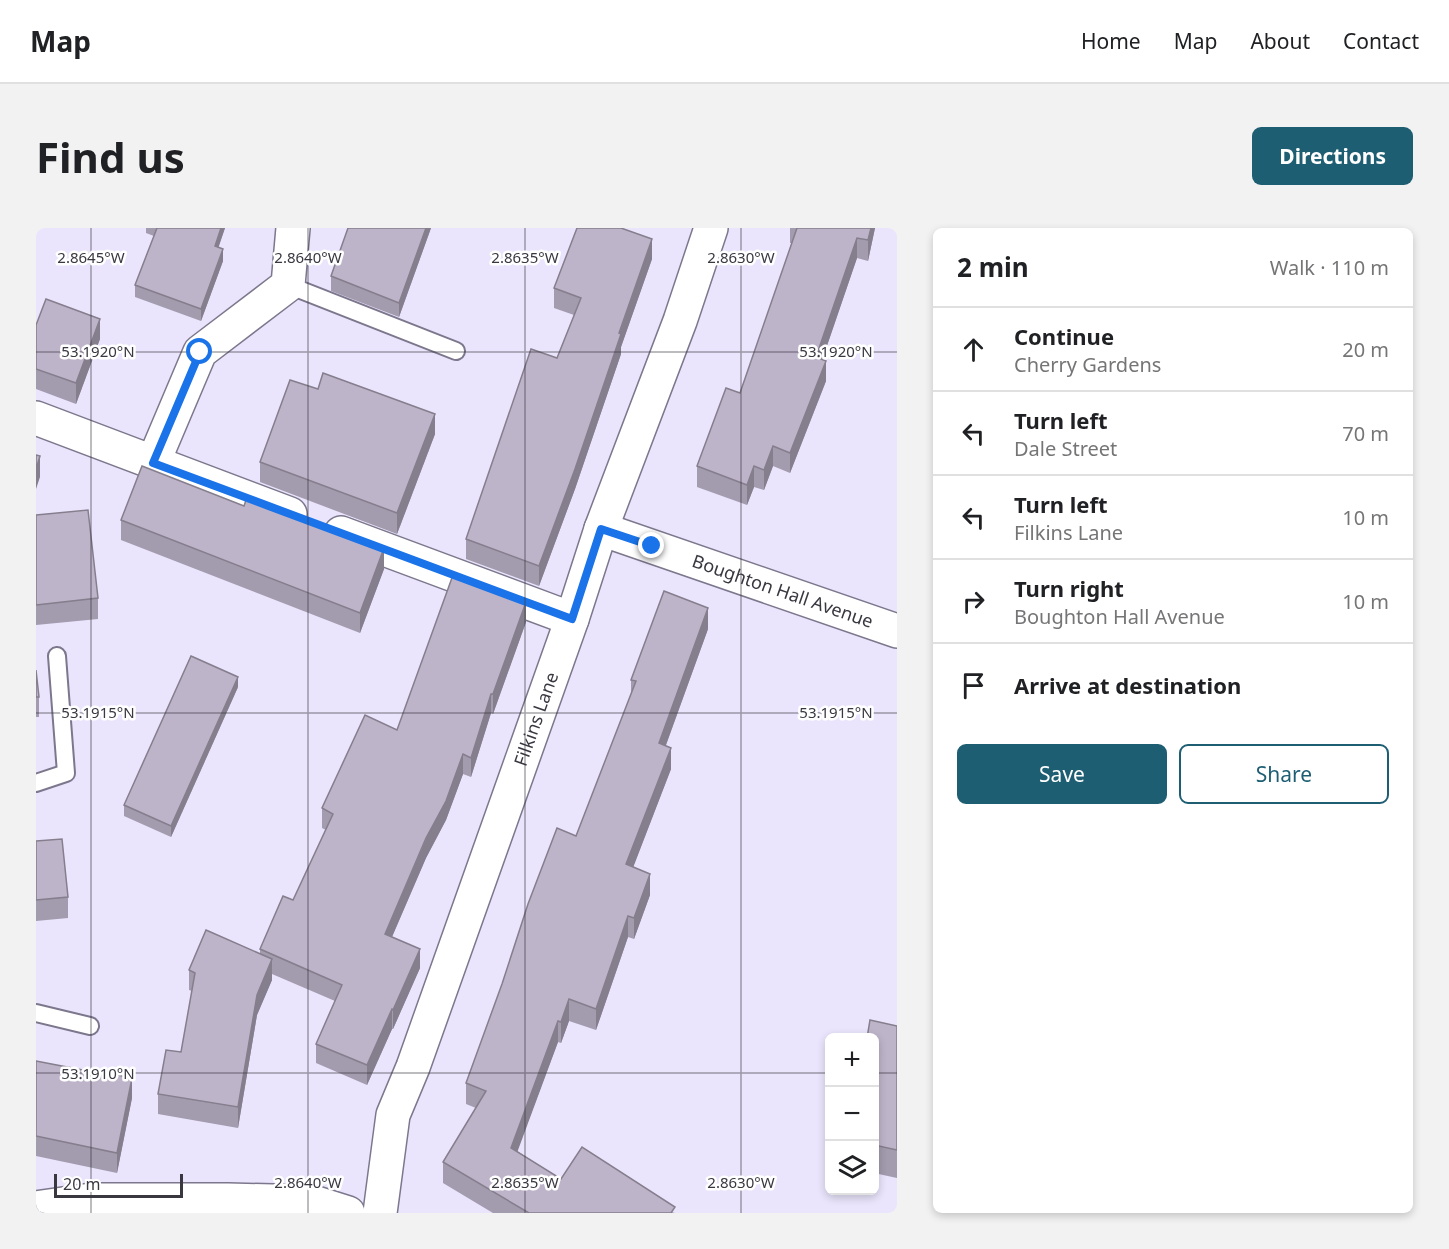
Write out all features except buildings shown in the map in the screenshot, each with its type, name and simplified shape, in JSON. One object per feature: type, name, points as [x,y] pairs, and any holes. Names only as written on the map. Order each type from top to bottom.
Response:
[{"type":"street","points":[[153,463],[200,352],[288,285],[293,228]]},
{"type":"street","name":"Filkins Lane","points":[[380,1213],[393,1114],[413,1067],[572,619],[601,529],[680,321],[711,228]]},
{"type":"street","points":[[36,418],[572,619]]},
{"type":"street","name":"Boughton Hall Avenue","points":[[601,529],[897,631]]},
{"type":"street","points":[[36,1208],[91,1200],[260,1201],[313,1202],[348,1213]]},
{"type":"lane","points":[[288,285],[456,351]]},
{"type":"lane","points":[[36,783],[66,773],[57,656]]},
{"type":"lane","points":[[36,1013],[90,1026]]},
{"type":"route","points":[[200,352],[153,463],[572,619],[601,529],[652,546]]}]
